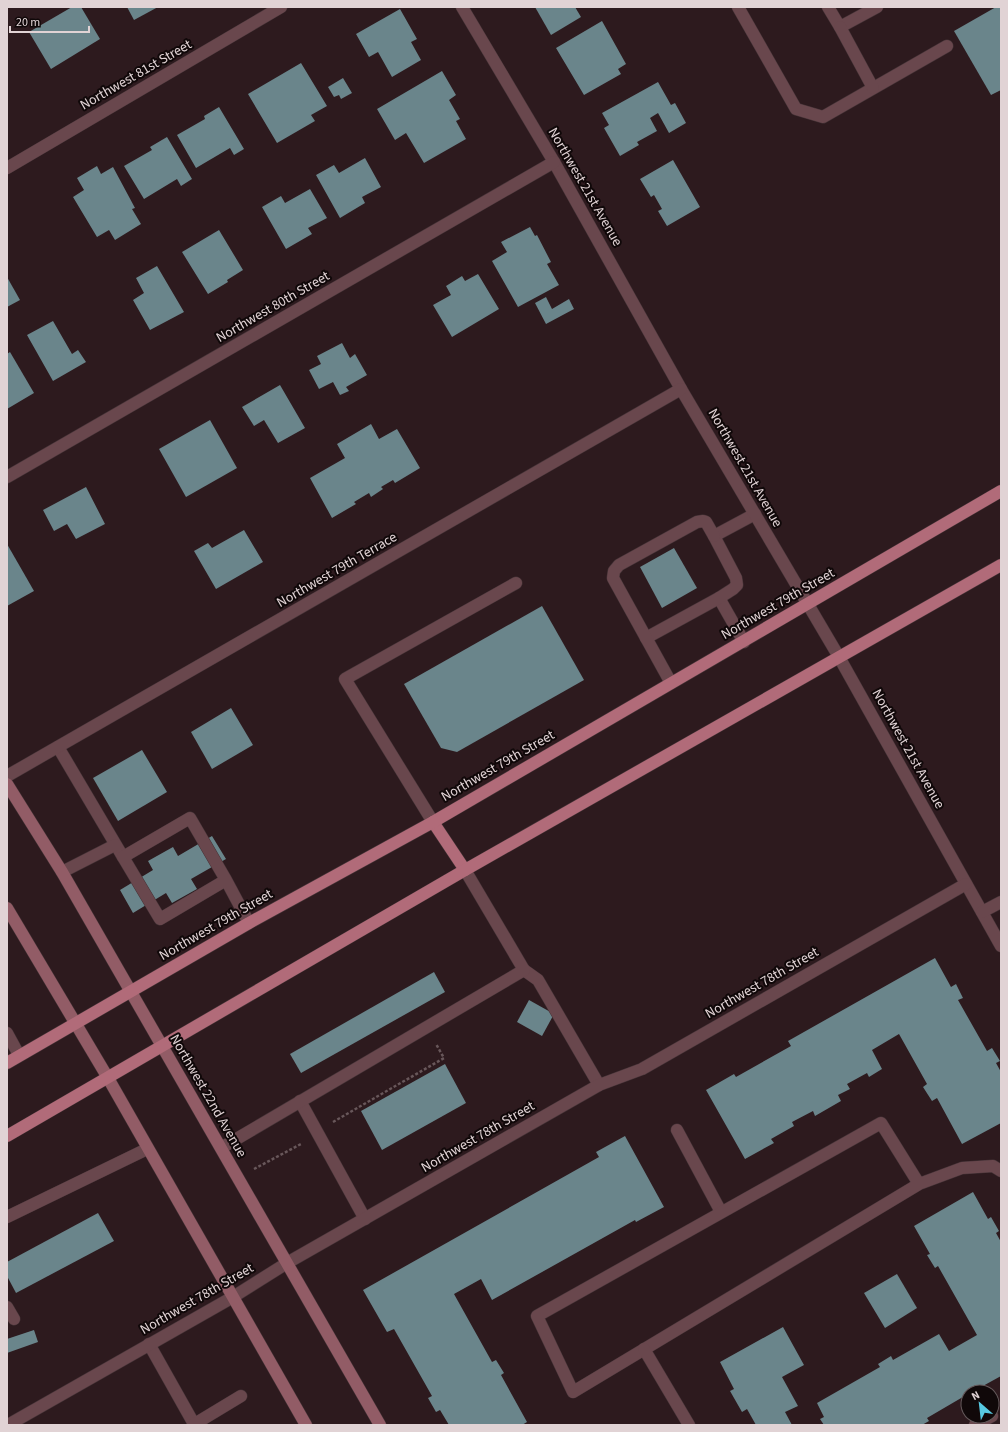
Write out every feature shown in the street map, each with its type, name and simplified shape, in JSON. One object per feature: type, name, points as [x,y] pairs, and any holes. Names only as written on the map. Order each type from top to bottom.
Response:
[{"type":"main road","name":"Northwest 79th Street","points":[[7,1063],[249,923],[433,822],[1001,491]]},
{"type":"main road","points":[[7,1136],[465,870],[1001,565]]},
{"type":"main road","name":"Northwest 22nd Avenue","points":[[7,784],[62,872],[380,1425]]},
{"type":"main road","points":[[433,822],[465,870]]},
{"type":"main road","points":[[7,908],[108,1078],[147,1149],[306,1425]]},
{"type":"street","name":"Northwest 81st Street","points":[[7,168],[281,7]]},
{"type":"street","name":"Northwest 21st Avenue","points":[[462,7],[554,162],[681,389],[839,657],[1001,946]]},
{"type":"street","points":[[738,7],[796,109],[823,117],[947,46]]},
{"type":"street","points":[[828,7],[873,88]]},
{"type":"street","points":[[840,28],[877,7]]},
{"type":"street","name":"Northwest 80th Street","points":[[7,478],[554,162]]},
{"type":"street","name":"Northwest 79th Terrace","points":[[7,776],[681,389]]},
{"type":"street","points":[[714,536],[755,514]]},
{"type":"street","points":[[646,638],[719,598],[737,585],[736,578],[706,522],[697,522],[619,565],[614,571],[613,578],[646,638],[671,683]]},
{"type":"street","points":[[433,822],[345,679],[516,584]]},
{"type":"street","points":[[719,598],[744,642]]},
{"type":"street","points":[[58,747],[160,919],[226,880]]},
{"type":"street","points":[[123,857],[190,818],[249,923]]},
{"type":"street","points":[[62,872],[115,845]]},
{"type":"street","points":[[465,870],[524,970],[538,980],[599,1086]]},
{"type":"street","name":"Northwest 78th Street","points":[[8,1425],[233,1297],[287,1263],[599,1086],[642,1069],[966,884]]},
{"type":"street","points":[[982,912],[1001,902]]},
{"type":"street","points":[[221,1148],[426,1026],[524,970]]},
{"type":"street","points":[[7,1033],[19,1056]]},
{"type":"street","points":[[300,1101],[365,1219]]},
{"type":"street","points":[[919,1184],[881,1123],[537,1316],[573,1392],[919,1184],[962,1168],[992,1166],[1001,1171]]},
{"type":"street","points":[[677,1130],[721,1212]]},
{"type":"street","points":[[7,1217],[147,1149]]},
{"type":"street","points":[[7,1307],[14,1319]]},
{"type":"street","points":[[149,1344],[194,1425],[241,1396]]},
{"type":"street","points":[[644,1348],[689,1425]]},
{"type":"path","points":[[238,1178],[307,1140],[337,1119],[444,1058],[426,1026]]},
{"type":"building","points":[[72,7],[81,7],[100,39],[51,69],[29,32]]},
{"type":"building","points":[[127,7],[158,7],[134,20]]},
{"type":"building","points":[[535,7],[575,7],[581,17],[551,35]]},
{"type":"building","points":[[996,7],[1001,7],[1001,90],[991,95],[954,31]]},
{"type":"building","points":[[400,9],[417,39],[411,42],[421,60],[392,77],[378,52],[369,57],[356,34]]},
{"type":"building","points":[[602,21],[626,64],[618,69],[621,74],[584,95],[556,48]]},
{"type":"building","points":[[301,63],[327,106],[311,115],[315,121],[277,143],[248,94]]},
{"type":"building","points":[[442,71],[456,95],[449,100],[460,119],[456,121],[466,139],[424,163],[406,133],[395,140],[377,109]]},
{"type":"building","points":[[343,78],[352,93],[341,99],[339,95],[334,97],[328,87]]},
{"type":"building","points":[[658,82],[671,105],[675,103],[686,123],[669,133],[658,113],[650,118],[657,131],[637,142],[639,145],[620,156],[604,128],[609,125],[602,113]]},
{"type":"building","points":[[219,107],[244,149],[234,155],[230,148],[196,168],[177,135],[205,119],[204,116]]},
{"type":"building","points":[[167,137],[192,179],[181,186],[177,179],[144,199],[124,166],[152,150],[150,147]]},
{"type":"building","points":[[365,158],[381,187],[362,197],[365,203],[340,218],[316,175],[334,165],[339,173]]},
{"type":"building","points":[[673,160],[700,207],[667,226],[658,211],[662,209],[654,195],[651,197],[640,179]]},
{"type":"building","points":[[97,166],[101,174],[113,167],[135,208],[132,209],[141,224],[115,240],[109,230],[97,237],[73,197],[84,190],[77,178]]},
{"type":"building","points":[[310,189],[327,218],[308,228],[312,234],[286,249],[262,207],[281,196],[285,203]]},
{"type":"building","points":[[530,227],[535,236],[537,235],[551,262],[547,264],[559,285],[518,307],[492,261],[507,252],[501,242]]},
{"type":"building","points":[[219,230],[243,270],[227,280],[228,282],[208,294],[182,252]]},
{"type":"building","points":[[157,266],[184,312],[150,330],[133,300],[144,293],[136,278]]},
{"type":"building","points":[[478,274],[499,309],[452,337],[433,305],[451,295],[446,286],[462,276],[465,281]]},
{"type":"building","points":[[7,277],[20,300],[7,307]]},
{"type":"building","points":[[546,297],[552,309],[569,299],[574,309],[546,324],[535,303]]},
{"type":"building","points":[[53,321],[72,354],[78,350],[86,362],[53,381],[27,335]]},
{"type":"building","points":[[342,343],[350,358],[355,354],[367,375],[346,387],[349,391],[340,395],[333,382],[319,389],[309,370],[321,364],[317,356]]},
{"type":"building","points":[[10,352],[34,393],[7,409],[7,354]]},
{"type":"building","points":[[280,385],[305,428],[278,443],[264,420],[254,426],[242,407]]},
{"type":"building","points":[[210,420],[237,468],[186,497],[159,449]]},
{"type":"building","points":[[371,424],[379,439],[397,429],[420,468],[395,483],[393,480],[381,487],[383,489],[371,497],[369,493],[354,502],[356,504],[332,518],[310,478],[345,458],[337,444]]},
{"type":"building","points":[[86,487],[105,524],[76,539],[67,524],[54,531],[43,510]]},
{"type":"building","points":[[244,530],[263,562],[216,589],[194,551],[208,543],[212,548]]},
{"type":"building","points":[[7,544],[34,591],[7,606]]},
{"type":"building","points":[[674,548],[697,588],[662,608],[640,567]]},
{"type":"building","points":[[542,606],[584,680],[457,752],[441,748],[404,684]]},
{"type":"building","points":[[231,708],[253,745],[212,769],[191,732]]},
{"type":"building","points":[[142,750],[167,792],[118,821],[93,778]]},
{"type":"building","points":[[212,836],[226,859],[191,879],[197,889],[172,903],[166,893],[133,913],[120,890],[153,870],[148,861],[173,847],[178,856]]},
{"type":"building","points":[[935,958],[951,987],[956,984],[963,998],[958,1000],[987,1051],[992,1048],[1000,1061],[996,1063],[1001,1072],[1001,1123],[962,1144],[937,1098],[932,1101],[923,1087],[927,1084],[899,1034],[872,1050],[882,1069],[869,1077],[867,1073],[847,1084],[850,1089],[838,1095],[841,1101],[815,1116],[813,1111],[792,1122],[794,1126],[771,1139],[774,1143],[745,1159],[706,1090],[734,1074],[736,1077],[791,1046],[788,1041]]},
{"type":"building","points":[[434,972],[445,992],[301,1073],[290,1054]]},
{"type":"building","points":[[529,1000],[554,1014],[542,1036],[517,1022]]},
{"type":"building","points":[[445,1064],[466,1103],[382,1150],[361,1111]]},
{"type":"building","points":[[625,1136],[664,1207],[636,1222],[635,1220],[492,1300],[481,1279],[454,1294],[492,1362],[496,1360],[504,1373],[501,1375],[527,1422],[522,1425],[449,1425],[440,1410],[436,1412],[428,1398],[432,1396],[394,1329],[387,1332],[363,1290],[599,1157],[596,1152]]},
{"type":"building","points":[[973,1192],[988,1219],[991,1217],[999,1231],[996,1233],[1001,1242],[1001,1376],[986,1384],[960,1384],[960,1399],[927,1418],[929,1421],[922,1425],[824,1425],[820,1419],[824,1417],[817,1403],[880,1367],[878,1364],[891,1356],[893,1360],[939,1334],[949,1351],[977,1335],[938,1266],[935,1268],[927,1255],[930,1254],[914,1226]]},
{"type":"building","points":[[98,1213],[114,1241],[16,1293],[7,1276],[7,1262]]},
{"type":"building","points":[[897,1274],[917,1308],[885,1328],[864,1293]]},
{"type":"building","points":[[783,1327],[804,1365],[782,1377],[798,1406],[785,1412],[792,1425],[756,1425],[747,1409],[742,1412],[730,1391],[734,1389],[720,1362]]},
{"type":"building","points":[[34,1330],[38,1342],[7,1353],[7,1339]]}]
